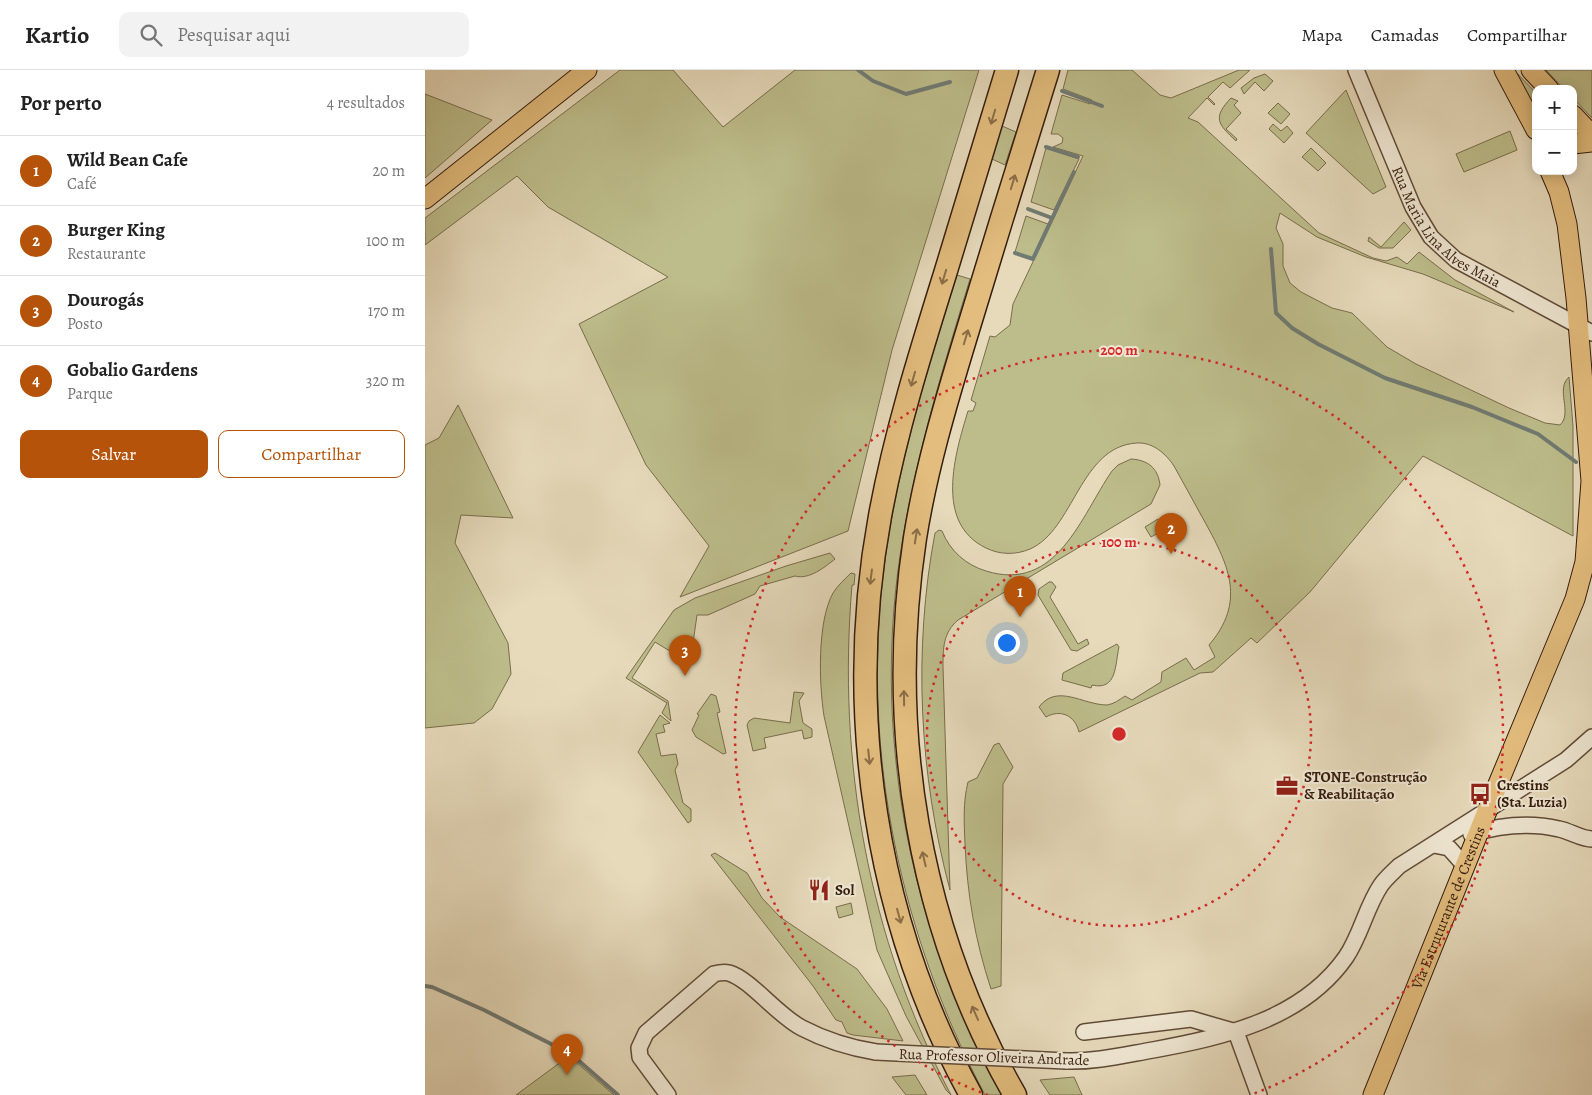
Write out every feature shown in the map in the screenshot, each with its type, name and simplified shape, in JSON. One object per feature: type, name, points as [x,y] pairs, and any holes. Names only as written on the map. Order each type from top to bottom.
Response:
[{"type":"highway","points":[[971,1095],[924,993],[900,921],[886,868],[869,757],[865,702],[866,647],[875,548],[895,443],[1007,70]]},
{"type":"highway","points":[[1015,1095],[991,1050],[965,990],[948,945],[930,885],[916,819],[908,761],[904,701],[904,652],[915,536],[937,436],[1048,70]]},
{"type":"main road","points":[[425,199],[587,70]]},
{"type":"main road","points":[[1504,70],[1532,118]]},
{"type":"main road","points":[[1531,70],[1545,85]]},
{"type":"main road","points":[[1577,122],[1592,134]]},
{"type":"main road","points":[[1577,144],[1592,142]]},
{"type":"main road","name":"Via Estruturante de Crestins","points":[[1552,175],[1559,192]]},
{"type":"main road","name":"Via Estruturante de Crestins","points":[[1373,1095],[1487,810],[1575,599],[1585,562],[1591,482],[1585,329],[1559,192],[1558,175]]},
{"type":"street","name":"Rua Maria Lina Alves Maia","points":[[1356,70],[1413,207],[1431,237],[1455,260],[1585,329]]},
{"type":"street","name":"Rua Professor Oliveira Andrade","points":[[668,1095],[639,1058],[642,1040],[646,1033],[713,974],[727,972],[740,978],[774,1009],[801,1028],[833,1042],[876,1052],[1086,1061],[1236,1032],[1260,1023],[1310,995],[1330,977],[1347,956],[1381,885],[1399,866],[1566,760],[1592,737]]},
{"type":"street","name":"Rua Professor Oliveira Andrade","points":[[1434,845],[1500,826],[1530,824],[1560,829],[1592,838]]},
{"type":"street","points":[[1434,845],[1452,850],[1465,866]]},
{"type":"street","points":[[1084,1032],[1191,1019],[1236,1032],[1259,1095]]},
{"type":"green space","points":[[620,70],[673,70],[723,127],[795,70],[979,70],[892,350],[848,531],[680,597],[709,546],[646,465],[579,324],[668,277],[548,207],[517,176],[425,245],[425,218]]},
{"type":"green space","points":[[1068,70],[1132,70],[1160,95],[1171,98],[1239,70],[1250,70],[1230,88],[1223,82],[1208,97],[1215,104],[1207,98],[1188,118],[1198,122],[1319,233],[1373,258],[1386,261],[1397,257],[1407,264],[1419,252],[1455,280],[1514,312],[1423,274],[1366,257],[1317,237],[1280,213],[1276,228],[1283,244],[1283,266],[1290,283],[1301,292],[1332,308],[1352,313],[1387,347],[1416,364],[1509,408],[1545,423],[1560,425],[1564,420],[1565,414],[1563,394],[1565,382],[1569,377],[1573,426],[1573,536],[1423,456],[1310,592],[1257,643],[1251,638],[1213,672],[1200,673],[1079,732],[1074,721],[1066,715],[1057,714],[1046,717],[1039,707],[1046,700],[1054,697],[1071,697],[1107,705],[1125,696],[1132,700],[1161,682],[1162,672],[1186,658],[1194,670],[1215,657],[1209,645],[1227,614],[1230,599],[1227,569],[1214,539],[1174,466],[1163,453],[1148,444],[1137,443],[1118,448],[1102,458],[1090,473],[1057,525],[1045,539],[1030,549],[1014,553],[1002,553],[991,550],[970,537],[959,522],[954,505],[954,467],[968,411],[973,411],[976,403],[971,400],[990,336],[995,337],[1010,325],[1013,304],[1083,156],[1053,147],[1062,143],[1063,138],[1058,134],[1051,134],[1062,95],[1090,104],[1092,100],[1063,89]]},
{"type":"green space","points":[[1514,70],[1532,89],[1532,107]]},
{"type":"green space","points":[[1546,70],[1592,70],[1592,118],[1577,102],[1577,85],[1560,85]]},
{"type":"green space","points":[[1265,74],[1273,81],[1264,91],[1255,82],[1244,94],[1241,88],[1254,78]]},
{"type":"green space","points":[[1346,90],[1386,187],[1373,194],[1306,133]]},
{"type":"green space","points":[[425,94],[492,120],[425,178]]},
{"type":"green space","points":[[1231,98],[1238,101],[1234,105],[1241,113],[1226,129],[1237,139],[1236,141],[1221,125],[1219,116]]},
{"type":"green space","points":[[1278,103],[1290,114],[1281,124],[1268,113]]},
{"type":"green space","points":[[1273,124],[1281,131],[1287,126],[1293,133],[1284,143],[1269,129]]},
{"type":"green space","points":[[1002,126],[1016,132],[1005,165],[992,159]]},
{"type":"green space","points":[[1510,131],[1517,150],[1464,172],[1456,154]]},
{"type":"green space","points":[[1046,148],[1079,159],[1054,210],[1031,202]]},
{"type":"green space","points":[[1311,148],[1326,163],[1318,171],[1302,157]]},
{"type":"green space","points":[[1026,216],[1048,224],[1032,258],[1015,252]]},
{"type":"green space","points":[[1404,222],[1411,230],[1393,248],[1379,248],[1368,241],[1369,237],[1381,247]]},
{"type":"green space","points":[[957,275],[970,279],[941,375],[909,504],[894,609],[891,681],[895,753],[905,824],[921,895],[942,963],[969,1030],[1002,1095],[985,1095],[956,1034],[931,972],[910,908],[895,843],[884,777],[878,711],[878,643],[883,576],[895,499],[913,424]]},
{"type":"green space","points":[[458,405],[513,518],[461,515],[455,543],[508,643],[511,674],[492,709],[474,723],[425,728],[425,445],[439,438]]},
{"type":"green space","points":[[1131,459],[1147,463],[1157,474],[1160,485],[1151,504],[958,620],[949,630],[944,647],[943,667],[950,890],[931,802],[923,712],[924,622],[928,577],[935,533],[939,530],[942,531],[949,545],[959,556],[972,565],[986,571],[1011,575],[1031,571],[1049,561],[1064,546],[1112,471],[1118,465]]},
{"type":"green space","points":[[1158,519],[1165,529],[1151,537],[1145,527]]},
{"type":"green space","points":[[830,553],[835,559],[822,569],[806,576],[795,576],[760,586],[755,594],[708,615],[697,615],[691,657],[683,659],[655,642],[632,678],[668,701],[671,721],[662,713],[667,703],[626,678],[674,610],[695,598],[786,566]]},
{"type":"green space","points":[[851,573],[855,574],[854,585],[852,585],[849,651],[849,717],[855,782],[865,847],[879,911],[898,974],[922,1035],[951,1095],[946,1090],[906,1016],[877,950],[824,716],[820,671],[824,620],[833,593]]},
{"type":"green space","points":[[1052,582],[1056,587],[1050,597],[1078,644],[1087,639],[1089,644],[1077,651],[1071,650],[1038,595],[1039,589]]},
{"type":"green space","points":[[1117,644],[1119,647],[1115,669],[1106,684],[1100,686],[1092,685],[1091,688],[1062,680],[1063,673]]},
{"type":"green space","points":[[794,692],[804,693],[799,701],[803,723],[812,729],[812,737],[804,739],[802,730],[764,738],[766,748],[753,751],[747,725],[749,721],[754,718],[790,723]]},
{"type":"green space","points":[[711,694],[716,696],[720,712],[717,713],[726,753],[723,754],[696,737],[692,730],[699,715],[697,714]]},
{"type":"green space","points":[[660,715],[670,723],[663,725],[665,732],[656,734],[661,756],[676,754],[678,764],[675,770],[683,803],[691,809],[691,821],[688,823],[638,752]]},
{"type":"green space","points":[[999,743],[1013,767],[1003,784],[1001,986],[991,989],[980,953],[970,899],[964,812],[968,782],[977,778],[994,745]]},
{"type":"green space","points":[[715,853],[747,873],[762,898],[780,917],[857,969],[887,1009],[903,1041],[847,1033],[842,1022],[836,1020],[813,986],[711,855]]},
{"type":"green space","points":[[851,903],[853,914],[839,918],[836,907]]},
{"type":"green space","points":[[569,1056],[614,1095],[516,1095]]},
{"type":"green space","points":[[915,1075],[927,1095],[906,1095],[892,1077]]},
{"type":"green space","points":[[1074,1077],[1082,1095],[1050,1095],[1040,1080]]},
{"type":"waterway","points":[[858,70],[873,81],[906,94],[950,82]]},
{"type":"waterway","points":[[1062,91],[1102,106]]},
{"type":"waterway","points":[[1046,147],[1078,157]]},
{"type":"waterway","points":[[1015,253],[1033,259],[1074,172]]},
{"type":"waterway","points":[[1028,209],[1052,218]]},
{"type":"waterway","points":[[1271,249],[1276,313],[1292,328],[1318,344],[1385,378],[1472,407],[1538,434],[1576,462]]},
{"type":"waterway","points":[[425,986],[432,987],[484,1010],[571,1054],[618,1095]]},
{"type":"place","name":"Burger King","points":[[1171,554]]},
{"type":"place","name":"Wild Bean Cafe","points":[[1020,617]]},
{"type":"place","name":"Dourogás","points":[[685,676]]},
{"type":"place","name":"STONE-Construção & Reabilitação","points":[[1287,786]]},
{"type":"place","name":"Crestins (Sta. Luzia)","points":[[1480,794]]},
{"type":"place","name":"Sol","points":[[819,890]]},
{"type":"place","name":"Gobalio Gardens","points":[[567,1075]]}]
